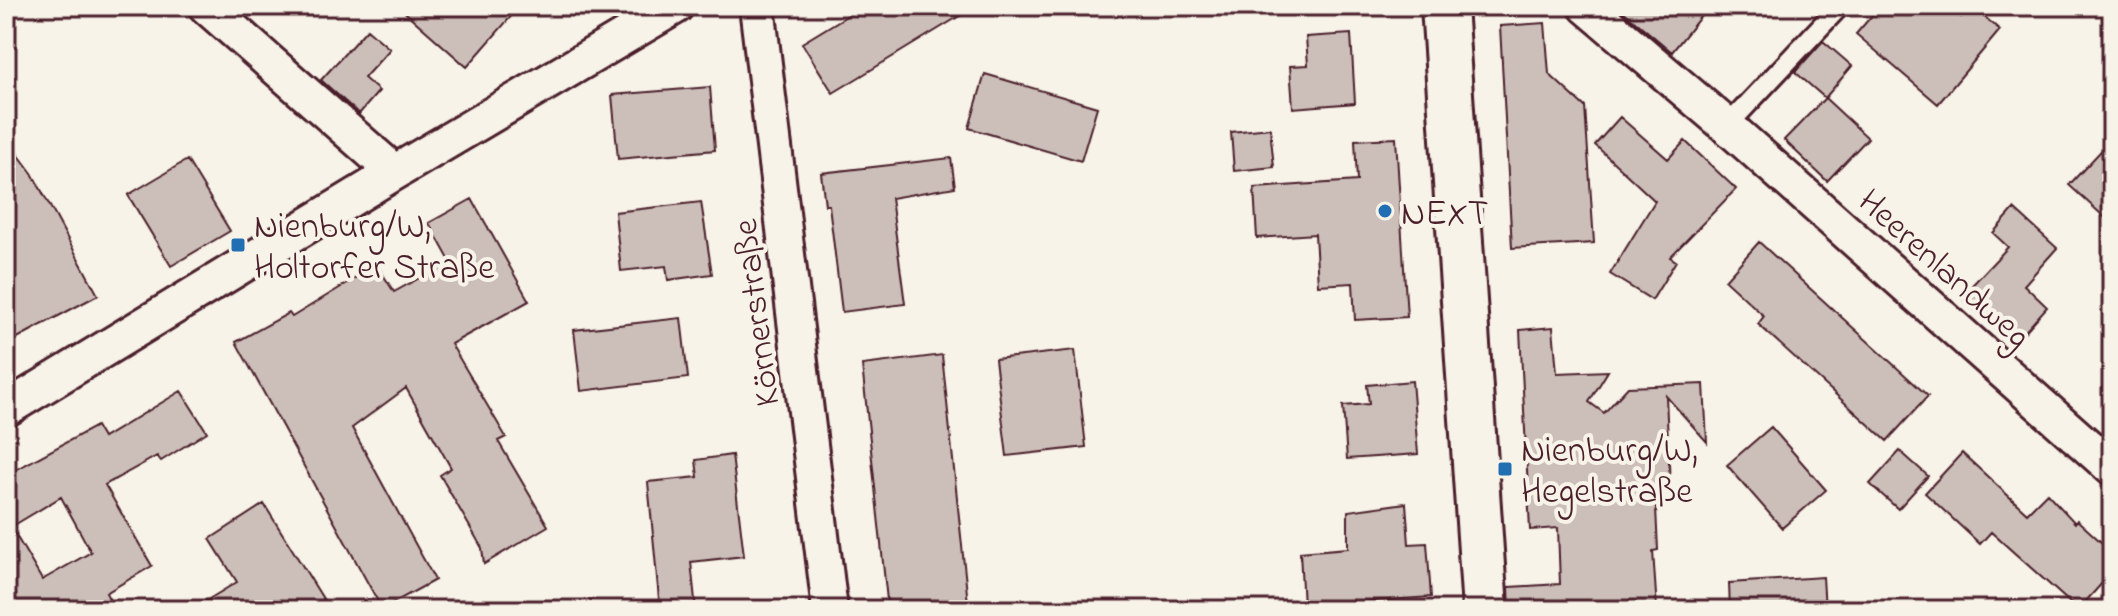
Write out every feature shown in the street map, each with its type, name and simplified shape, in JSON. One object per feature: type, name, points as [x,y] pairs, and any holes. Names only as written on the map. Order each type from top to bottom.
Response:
[{"type":"main road","points":[[1444,6],[1485,610]]},
{"type":"street","points":[[206,6],[382,161],[392,174]]},
{"type":"street","points":[[6,409],[392,174],[676,6]]},
{"type":"street","name":"Körnerstraße","points":[[757,6],[830,610]]},
{"type":"street","name":"Heerenlandweg","points":[[1586,6],[1727,126],[2112,468]]},
{"type":"lane","points":[[1727,126],[1840,6]]},
{"type":"building","points":[[398,6],[520,6],[467,67]]},
{"type":"building","points":[[863,6],[976,6],[833,93],[802,43]]},
{"type":"building","points":[[1617,6],[1709,6],[1672,52]]},
{"type":"building","points":[[1880,6],[1948,6],[1961,17],[1972,6],[2000,30],[1938,104],[1856,34]]},
{"type":"building","points":[[1545,23],[1549,74],[1585,107],[1594,243],[1512,248],[1500,26]]},
{"type":"building","points":[[367,29],[390,49],[364,78],[379,91],[359,114],[321,80]]},
{"type":"building","points":[[1351,34],[1355,103],[1293,108],[1290,66],[1308,65],[1306,37]]},
{"type":"building","points":[[1823,41],[1852,66],[1825,98],[1795,72]]},
{"type":"building","points":[[985,74],[1097,107],[1081,161],[969,128]]},
{"type":"building","points":[[710,87],[715,150],[618,159],[612,95]]},
{"type":"building","points":[[1825,98],[1868,138],[1827,181],[1784,140]]},
{"type":"building","points":[[1620,117],[1668,159],[1685,141],[1736,189],[1670,257],[1676,261],[1652,300],[1610,274],[1655,201],[1595,145]]},
{"type":"building","points":[[1270,128],[1274,167],[1234,171],[1231,132]]},
{"type":"building","points":[[6,138],[32,173],[98,295],[6,344]]},
{"type":"building","points":[[1396,138],[1407,317],[1355,320],[1353,283],[1318,285],[1315,234],[1257,238],[1254,188],[1357,181],[1355,140]]},
{"type":"building","points":[[2112,139],[2112,224],[2069,185]]},
{"type":"building","points":[[951,158],[955,187],[891,198],[905,304],[842,312],[829,205],[825,205],[821,173]]},
{"type":"building","points":[[187,160],[230,231],[171,266],[128,195]]},
{"type":"building","points":[[472,199],[529,301],[451,344],[506,437],[498,441],[548,526],[484,564],[482,548],[440,475],[451,468],[406,388],[352,428],[435,580],[382,609],[236,342],[289,313],[292,317],[377,265],[394,292],[450,261],[429,223]]},
{"type":"building","points":[[701,202],[712,274],[668,280],[666,266],[621,271],[615,212]]},
{"type":"building","points":[[2014,209],[2057,248],[2024,285],[2047,307],[2013,345],[1961,297],[2008,247],[1993,233]]},
{"type":"building","points":[[1759,242],[1928,396],[1887,441],[1758,324],[1764,316],[1725,280]]},
{"type":"building","points":[[681,318],[688,378],[581,391],[574,330]]},
{"type":"building","points":[[1553,327],[1557,373],[1608,371],[1589,402],[1604,413],[1628,387],[1704,384],[1707,442],[1666,396],[1670,486],[1655,487],[1658,550],[1653,551],[1657,610],[1510,610],[1509,587],[1560,584],[1558,528],[1530,530],[1520,330]]},
{"type":"building","points":[[1075,350],[1086,447],[1007,456],[995,359]]},
{"type":"building","points":[[942,355],[968,603],[888,610],[862,365]]},
{"type":"building","points":[[1412,381],[1418,454],[1347,459],[1343,406],[1369,404],[1367,385]]},
{"type":"building","points":[[181,391],[207,432],[161,461],[157,456],[105,485],[152,566],[106,593],[115,610],[6,610],[6,601],[16,595],[6,578],[6,475],[96,426],[103,438]],"holes":[[[61,497],[91,552],[42,580],[11,527]]]},
{"type":"building","points":[[1771,427],[1826,490],[1782,528],[1727,465]]},
{"type":"building","points":[[1900,451],[1928,476],[1898,509],[1870,484]]},
{"type":"building","points":[[1962,453],[2027,513],[2047,493],[2075,523],[2077,520],[2112,552],[2112,572],[2078,610],[1991,532],[1980,544],[1925,493]]},
{"type":"building","points":[[732,455],[744,556],[691,562],[696,610],[660,610],[648,482],[698,477],[696,460]]},
{"type":"building","points":[[1406,503],[1409,544],[1427,543],[1431,597],[1303,606],[1300,552],[1348,548],[1348,511]]},
{"type":"building","points":[[264,504],[330,610],[191,610],[237,582],[210,539]]},
{"type":"building","points":[[1823,577],[1825,610],[1730,610],[1729,583]]},
{"type":"place","name":"NEXT","points":[[1385,211]]},
{"type":"place","name":"Nienburg/W, Holtorfer Straße","points":[[238,245]]},
{"type":"place","name":"Nienburg/W, Hegelstraße","points":[[1505,469]]}]
